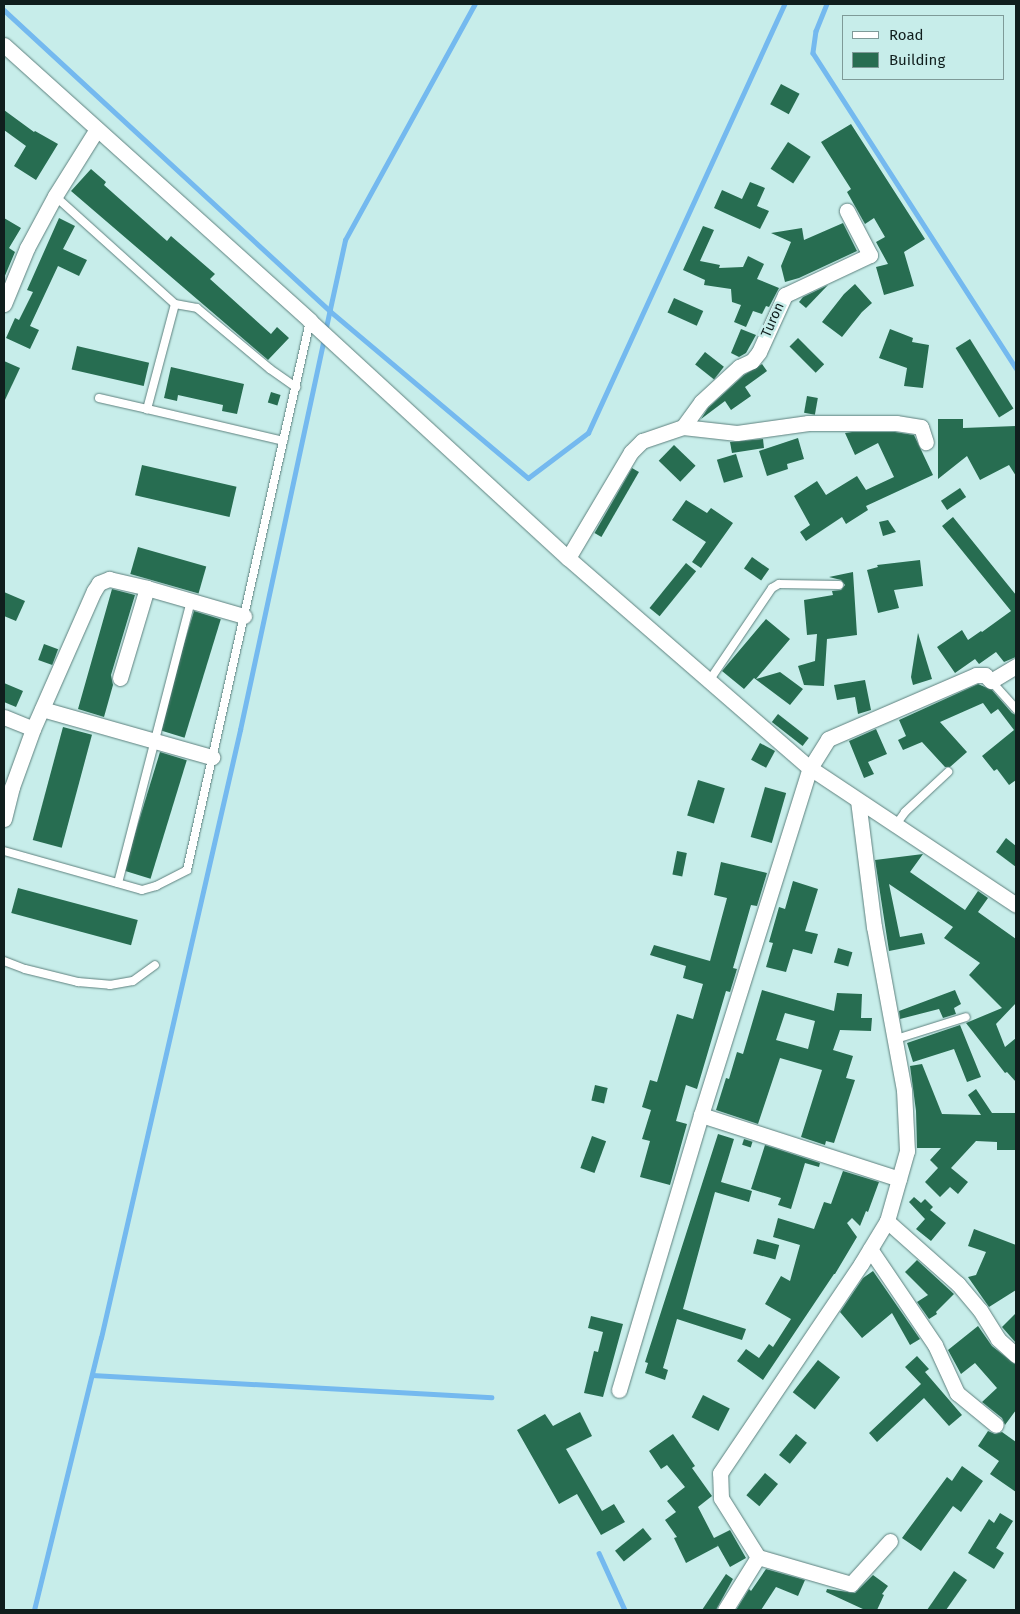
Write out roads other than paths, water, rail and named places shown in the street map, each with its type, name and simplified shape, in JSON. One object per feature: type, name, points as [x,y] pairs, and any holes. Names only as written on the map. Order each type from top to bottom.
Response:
[{"type":"street","points":[[4,45],[314,324],[568,558],[810,768],[1016,905]]},
{"type":"street","points":[[4,304],[27,248],[55,196],[97,129]]},
{"type":"street","name":"Turon","points":[[683,427],[700,402],[739,367],[752,361],[759,352],[784,295],[870,255],[847,211]]},
{"type":"street","points":[[568,558],[631,452],[642,441],[683,427],[736,433],[808,423],[896,423],[921,427],[926,442]]},
{"type":"street","points":[[4,819],[12,787],[42,709],[100,583],[108,579],[147,588],[244,616]]},
{"type":"street","points":[[120,678],[147,588]]},
{"type":"street","points":[[619,1390],[700,1115],[810,768],[828,740],[976,675],[985,675],[991,681],[1016,666]]},
{"type":"street","points":[[42,709],[212,756]]},
{"type":"street","points":[[4,717],[34,729]]},
{"type":"street","points":[[858,801],[874,928],[904,1090],[907,1151],[887,1221],[720,1473],[721,1498],[758,1557],[851,1584],[890,1541]]},
{"type":"street","points":[[700,1115],[899,1179]]},
{"type":"street","points":[[887,1221],[958,1284],[980,1310],[998,1339],[1016,1355]]},
{"type":"street","points":[[870,1249],[934,1346],[957,1393],[996,1425]]},
{"type":"street","points":[[725,1610],[758,1557]]},
{"type":"lane","points":[[55,196],[174,304],[197,308],[270,369],[296,387]]},
{"type":"lane","points":[[147,409],[174,304]]},
{"type":"lane","points":[[4,851],[142,890],[156,886],[187,870],[283,441],[314,324]]},
{"type":"lane","points":[[99,398],[283,441]]},
{"type":"lane","points":[[710,681],[772,588],[779,584],[838,585]]},
{"type":"lane","points":[[118,883],[191,601]]},
{"type":"lane","points":[[991,681],[1016,709]]},
{"type":"lane","points":[[895,826],[905,812],[948,772]]},
{"type":"lane","points":[[4,961],[78,982],[110,985],[133,981],[155,965]]},
{"type":"lane","points":[[896,1039],[966,1017]]},
{"type":"waterway","points":[[325,332],[345,240],[475,4]]},
{"type":"waterway","points":[[4,10],[330,311],[528,478],[588,433],[784,4]]},
{"type":"waterway","points":[[827,4],[816,31],[813,53],[1016,368]]},
{"type":"waterway","points":[[34,1610],[101,1338],[240,730],[324,339]]},
{"type":"waterway","points":[[92,1375],[491,1397]]},
{"type":"waterway","points":[[599,1553],[625,1610]]}]
